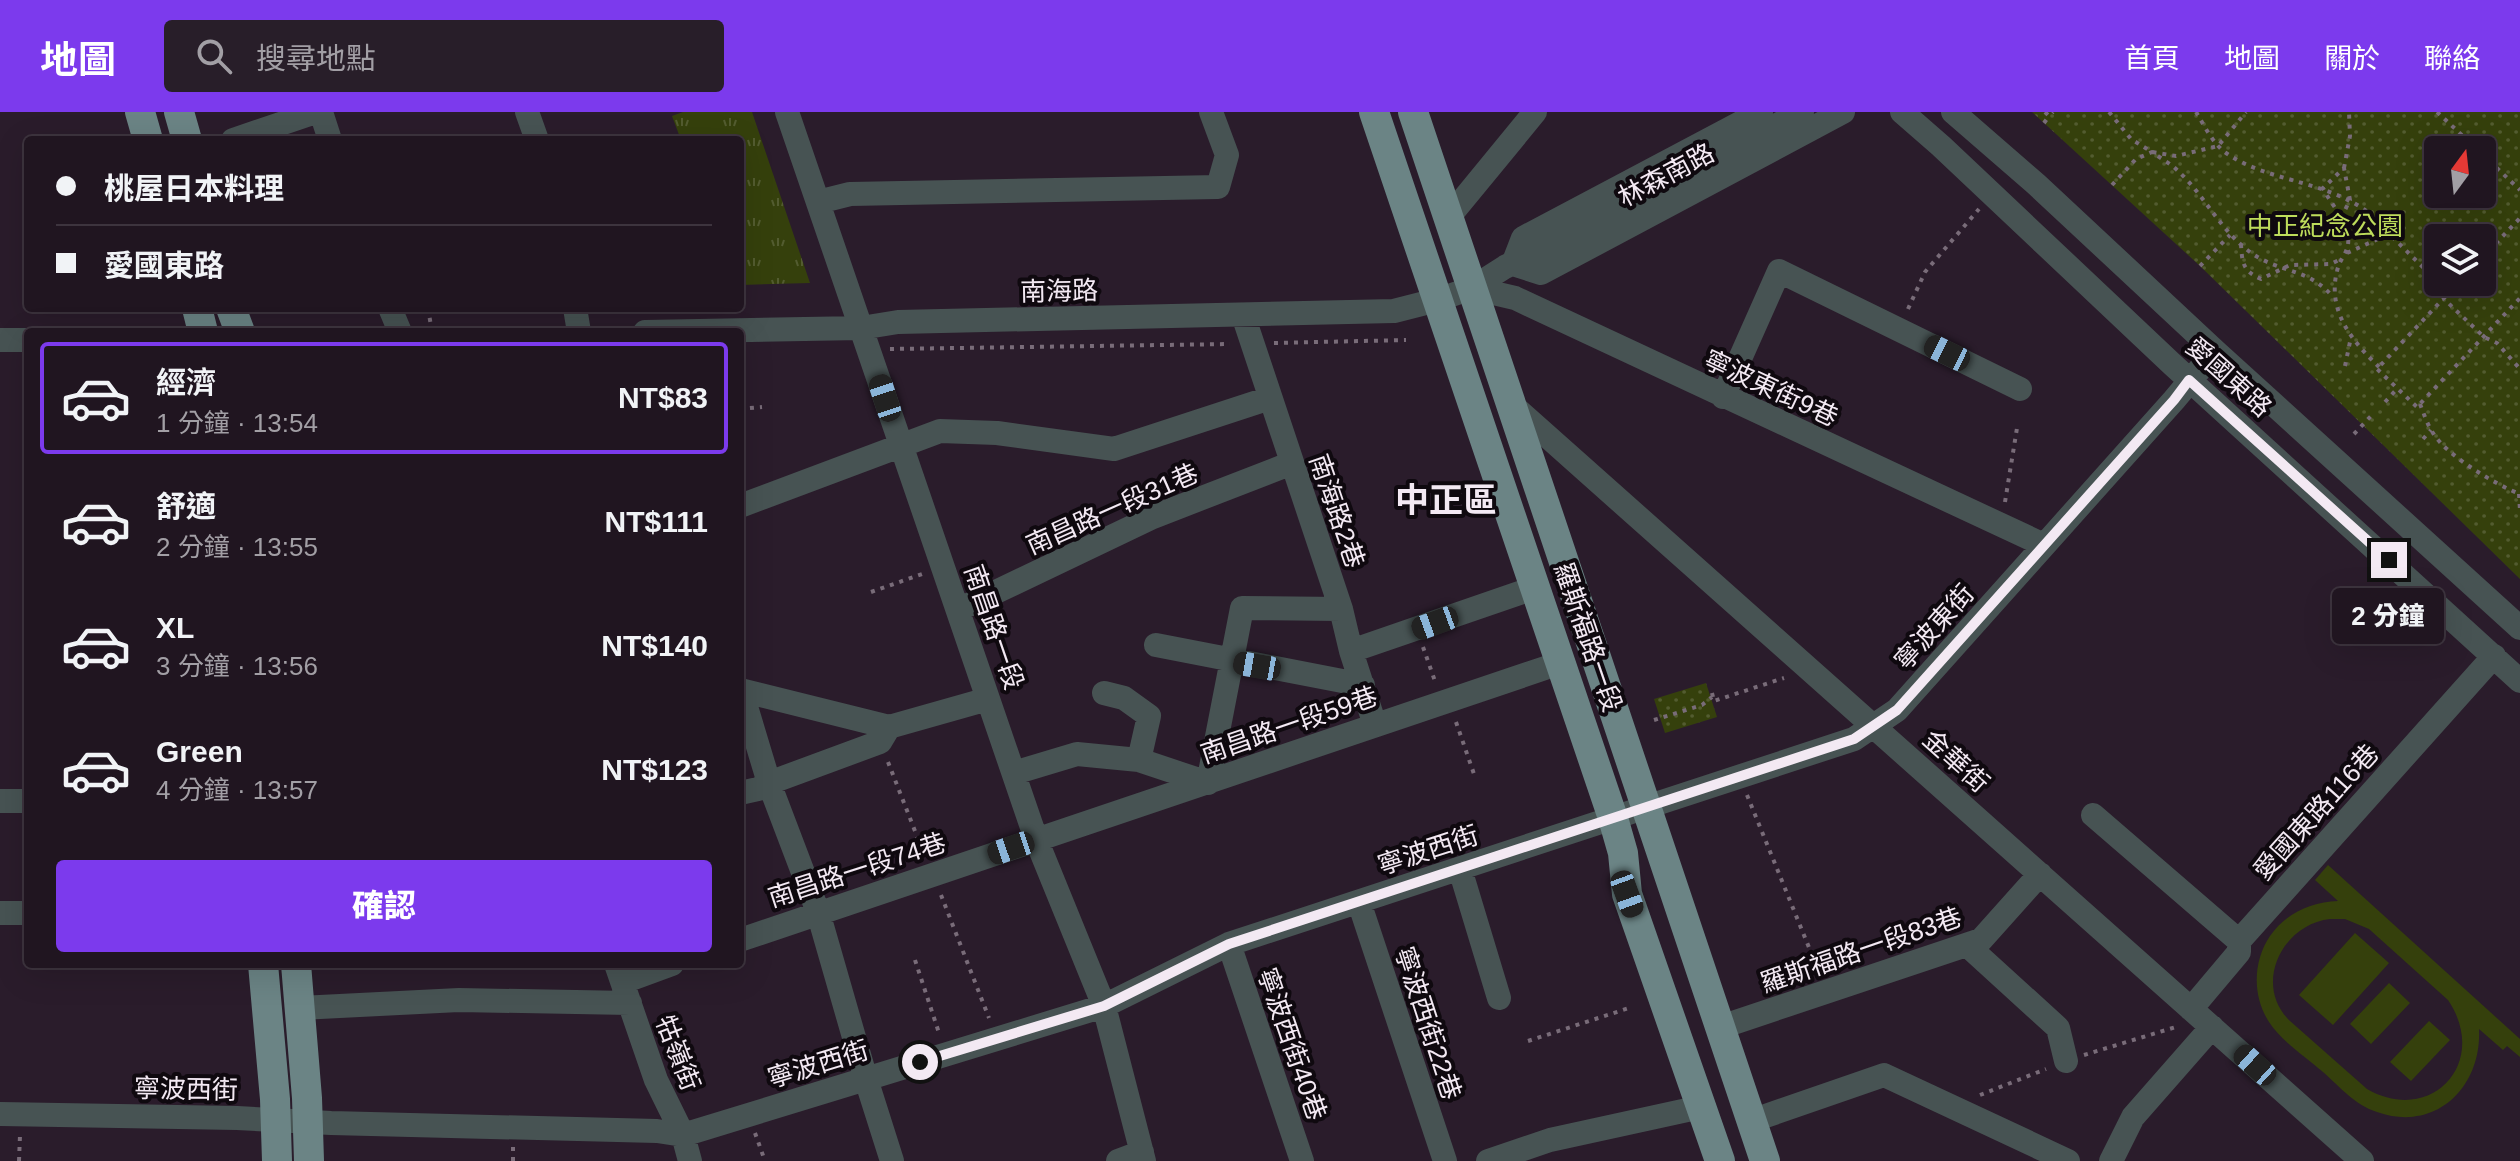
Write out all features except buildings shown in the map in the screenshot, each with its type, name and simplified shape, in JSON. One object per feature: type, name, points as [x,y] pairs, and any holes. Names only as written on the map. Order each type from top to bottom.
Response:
[{"type":"main road","points":[[140,112],[147,136]]},
{"type":"main road","points":[[179,112],[186,136]]},
{"type":"main road","name":"羅斯福路一段","points":[[1374,112],[1613,818],[1623,853],[1627,894],[1720,1161]]},
{"type":"main road","name":"羅斯福路一段","points":[[1413,112],[1765,1161]]},
{"type":"main road","points":[[1623,853],[1644,885],[1740,1161]]},
{"type":"main road","points":[[263,968],[277,1161]]},
{"type":"main road","points":[[296,968],[309,1161]]},
{"type":"street","points":[[245,136],[318,112],[328,136]]},
{"type":"street","points":[[527,112],[536,136]]},
{"type":"street","name":"南昌路一段","points":[[787,112],[1036,839],[1104,1006],[1143,1157]]},
{"type":"street","points":[[818,202],[850,194],[1218,187],[1227,155],[1211,112]]},
{"type":"street","points":[[1448,218],[1535,112]]},
{"type":"street","name":"林森南路","points":[[1513,264],[1523,238],[1761,112]]},
{"type":"street","name":"林森南路","points":[[1472,288],[1802,112]]},
{"type":"street","name":"林森南路","points":[[1513,264],[1541,273],[1843,112]]},
{"type":"street","name":"愛國東路","points":[[1902,112],[2189,380],[2520,681]]},
{"type":"street","name":"愛國東路","points":[[1953,112],[2036,184],[2520,628]]},
{"type":"street","points":[[1723,397],[1779,271],[2020,389]]},
{"type":"street","name":"南海路","points":[[744,330],[861,328],[898,322],[1394,311],[1472,288]]},
{"type":"street","name":"寧波東街9巷","points":[[1472,288],[1515,298],[2044,545]]},
{"type":"street","name":"南海路2巷","points":[[1243,315],[1341,609],[1375,725]]},
{"type":"street","points":[[0,340],[24,340]]},
{"type":"street","name":"寧波東街","points":[[1613,818],[1854,739],[1897,710],[2215,351]]},
{"type":"street","points":[[744,505],[940,431],[997,433],[1114,449],[1270,398]]},
{"type":"street","name":"金華街","points":[[1511,404],[2362,1161]]},
{"type":"street","name":"南昌路一段31巷","points":[[958,610],[1153,517],[1292,463]]},
{"type":"street","points":[[1351,651],[1534,588]]},
{"type":"street","points":[[1014,773],[1077,754],[1139,760],[1208,783],[1242,608],[1341,609]]},
{"type":"street","points":[[1156,645],[1363,685]]},
{"type":"street","name":"愛國東路116巷","points":[[2191,1009],[2239,952],[2239,941],[2494,656]]},
{"type":"street","name":"南昌路一段59巷","points":[[1036,839],[1560,663]]},
{"type":"street","points":[[744,691],[885,735]]},
{"type":"street","points":[[1104,693],[1124,698],[1149,716],[1139,760]]},
{"type":"street","points":[[744,792],[885,735],[988,699]]},
{"type":"street","points":[[744,703],[769,783],[818,912],[892,1161]]},
{"type":"street","points":[[0,801],[24,801]]},
{"type":"street","points":[[2093,815],[2239,941]]},
{"type":"street","name":"寧波西街","points":[[0,1114],[276,1119],[657,1131],[683,1135],[1104,1006],[1229,944],[1613,818]]},
{"type":"street","name":"南昌路一段74巷","points":[[744,939],[1036,839]]},
{"type":"street","points":[[1460,869],[1499,998]]},
{"type":"street","name":"羅斯福路一段83巷","points":[[1721,1027],[1981,940],[2040,874]]},
{"type":"street","name":"寧波西街22巷","points":[[1359,902],[1445,1161]]},
{"type":"street","points":[[0,913],[24,913]]},
{"type":"street","name":"寧波西街40巷","points":[[1229,944],[1302,1161]]},
{"type":"street","points":[[1968,946],[2058,1028],[2066,1061]]},
{"type":"street","points":[[300,1008],[459,1000],[623,983],[662,968]]},
{"type":"street","name":"牯嶺街","points":[[623,983],[656,1080],[683,1135],[690,1161]]},
{"type":"street","points":[[2111,1161],[2133,1117],[2212,1027]]},
{"type":"street","points":[[1751,1121],[1884,1075],[2068,1161]]},
{"type":"street","points":[[1488,1161],[1550,1140],[1701,1107]]},
{"type":"street","points":[[1118,1161],[1143,1157]]},
{"type":"path","points":[[2109,112],[2131,139],[2177,169],[2230,235],[2264,261],[2301,273],[2333,297]]},
{"type":"path","points":[[2196,112],[2226,153],[2253,166],[2323,188],[2365,210],[2440,284],[2444,299],[2484,337],[2497,343],[2520,369]]},
{"type":"path","points":[[2341,218],[2350,200],[2344,168],[2350,136],[2349,112]]},
{"type":"path","points":[[2437,112],[2463,136]]},
{"type":"path","points":[[2044,123],[2049,113]]},
{"type":"path","points":[[2112,185],[2136,159],[2152,152],[2176,156],[2218,146],[2244,113]]},
{"type":"path","points":[[2496,167],[2520,190]]},
{"type":"path","points":[[2323,188],[2344,168]]},
{"type":"path","points":[[2323,188],[2348,236],[2347,253]]},
{"type":"path","points":[[1899,329],[1925,272],[1991,196]]},
{"type":"path","points":[[2496,243],[2520,218]]},
{"type":"path","points":[[2241,244],[2243,265],[2249,274],[2261,279],[2290,265],[2331,264],[2347,253],[2390,234]]},
{"type":"path","points":[[2200,266],[2230,235]]},
{"type":"path","points":[[2341,259],[2333,297],[2340,318],[2351,337],[2379,367],[2377,369],[2417,407],[2520,298]]},
{"type":"path","points":[[2325,288],[2334,283]]},
{"type":"path","points":[[2379,367],[2447,296]]},
{"type":"path","points":[[2345,366],[2351,337]]},
{"type":"path","points":[[901,349],[1406,340]]},
{"type":"path","points":[[2385,402],[2397,389]]},
{"type":"path","points":[[2420,404],[2434,435],[2473,469],[2520,494],[2520,511]]},
{"type":"path","points":[[744,409],[762,407]]},
{"type":"path","points":[[2354,434],[2372,415]]},
{"type":"path","points":[[1998,524],[2017,428]]},
{"type":"path","points":[[2423,439],[2431,430]]},
{"type":"path","points":[[871,592],[944,567]]},
{"type":"path","points":[[1417,629],[1474,774]]},
{"type":"path","points":[[1654,720],[1702,705],[1712,695],[1714,701],[1791,675]]},
{"type":"path","points":[[885,735],[932,873],[997,1038]]},
{"type":"path","points":[[1740,778],[1827,991]]},
{"type":"path","points":[[915,960],[947,1054]]},
{"type":"path","points":[[1528,1041],[1632,1007]]},
{"type":"green space","points":[[683,112],[752,112],[810,283],[744,285],[744,136],[680,136],[672,116]]},
{"type":"green space","name":"中正紀念公園","points":[[2032,112],[2520,112],[2520,579],[2200,266]]},
{"type":"green space","points":[[1706,683],[1717,717],[1665,733],[1654,699]]},
{"type":"green space","points":[[2328,865],[2520,1039],[2520,1057],[2507,1046],[2503,1050],[2479,1029],[2473,1069],[2464,1086],[2436,1110],[2418,1116],[2398,1117],[2362,1105],[2294,1049],[2274,1029],[2263,1012],[2257,990],[2258,967],[2270,936],[2291,915],[2309,906],[2338,901],[2315,880]],"holes":[[[2345,919],[2369,929],[2448,1000],[2459,1023],[2462,1045],[2458,1065],[2448,1082],[2432,1093],[2413,1099],[2391,1098],[2367,1089],[2290,1021],[2279,1006],[2274,990],[2274,974],[2278,958],[2287,944],[2313,923]]]},
{"type":"green space","points":[[2355,933],[2389,963],[2333,1025],[2299,995]]},
{"type":"green space","points":[[2389,983],[2410,1003],[2371,1044],[2350,1024]]},
{"type":"green space","points":[[2429,1021],[2450,1040],[2411,1081],[2390,1062]]},
{"type":"district","name":"中正區","points":[[1446,500]]},
{"type":"route","points":[[920,1062],[1104,1006],[1229,944],[1854,739],[1897,710],[2189,380],[2389,560]]}]
